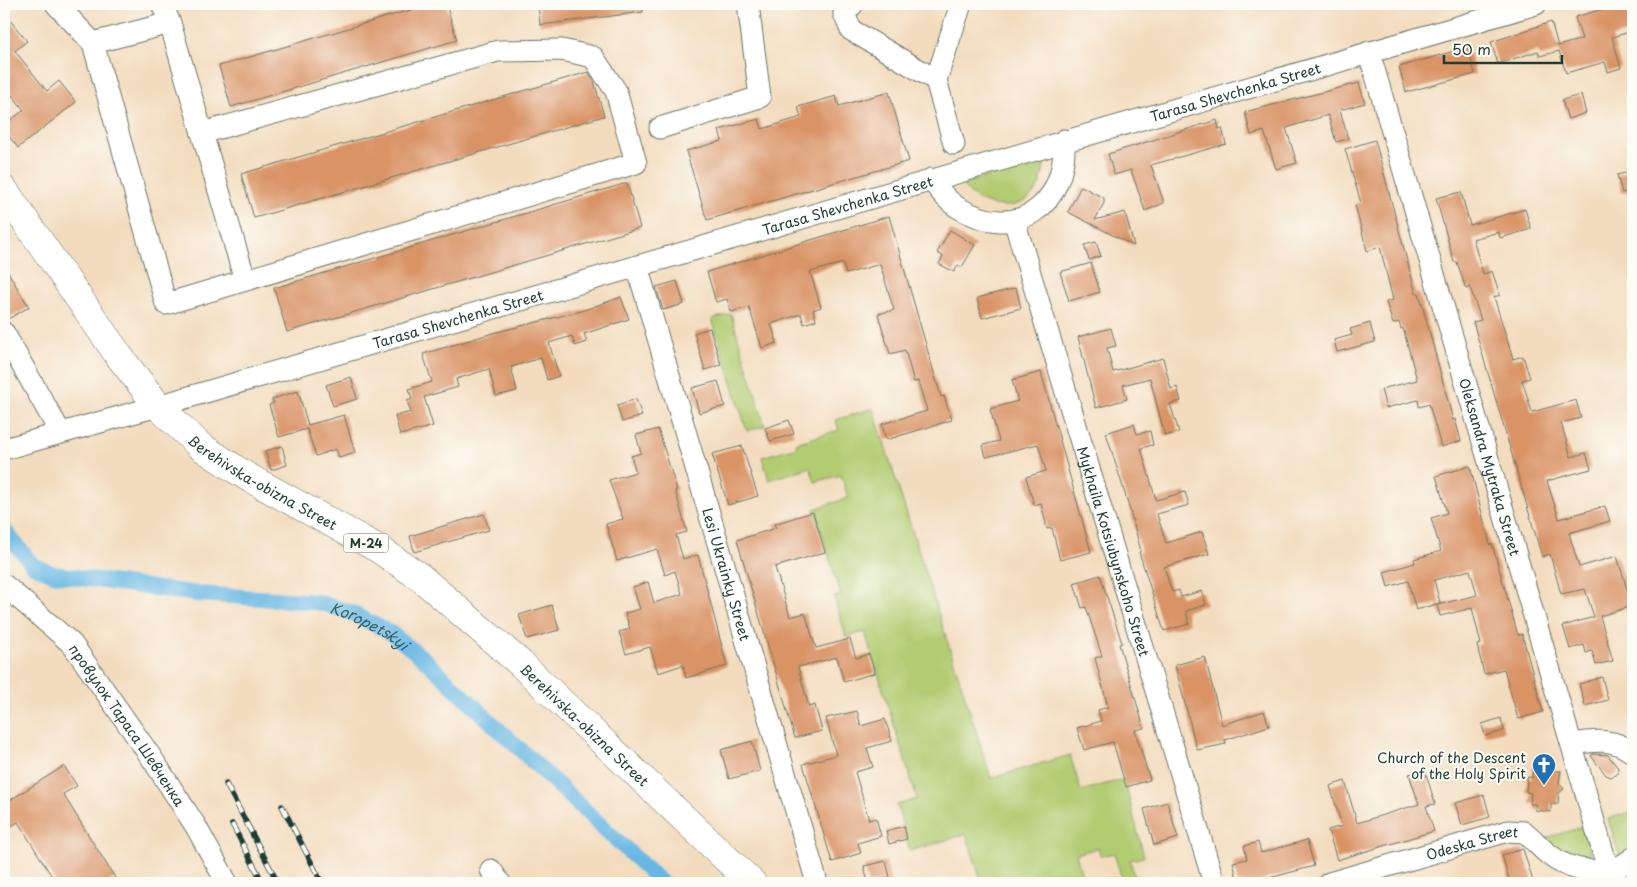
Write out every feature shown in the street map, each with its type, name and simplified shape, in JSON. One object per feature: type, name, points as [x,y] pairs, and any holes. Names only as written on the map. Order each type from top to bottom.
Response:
[{"type":"highway","name":"Berehivska-obizna Street","points":[[4,190],[80,302],[158,406],[200,446],[246,476],[377,548],[420,577],[521,664],[752,883]]},
{"type":"street","points":[[56,4],[93,43],[166,304],[636,163],[616,92],[593,57],[562,50],[498,51],[202,133]]},
{"type":"street","points":[[162,4],[170,23],[246,280]]},
{"type":"street","points":[[660,128],[760,98],[748,4]]},
{"type":"street","points":[[853,4],[844,14],[851,30],[936,80]]},
{"type":"street","points":[[954,144],[936,80],[961,4]]},
{"type":"street","name":"Tarasa Shevchenka Street","points":[[4,449],[158,406],[1064,140],[1536,4]]},
{"type":"street","points":[[93,43],[170,23]]},
{"type":"street","name":"Oleksandra Mytraka Street","points":[[1369,52],[1610,877]]},
{"type":"street","points":[[931,179],[955,206],[973,215],[991,221],[1014,220],[1030,214],[1045,204],[1054,193],[1065,158],[1064,140]]},
{"type":"street","name":"Mykhaila Kotsiubynskoho Street","points":[[1014,220],[1214,883]]},
{"type":"street","name":"Lesi Ukrainky Street","points":[[637,266],[817,883]]},
{"type":"street","points":[[4,333],[60,432]]},
{"type":"street","name":"провулок Тараса Шевченка","points":[[4,585],[72,644],[151,757],[195,825],[227,883]]},
{"type":"street","points":[[1572,744],[1594,740],[1611,742],[1633,754]]},
{"type":"street","name":"Odeska Street","points":[[1329,883],[1508,831],[1518,830],[1531,837],[1547,854],[1558,862],[1610,877],[1633,858]]},
{"type":"green space","points":[[1045,159],[1042,176],[1035,192],[1018,204],[997,206],[986,203],[968,192],[962,184]]},
{"type":"green space","points":[[731,314],[765,426],[747,431],[712,319]]},
{"type":"green space","points":[[873,408],[991,778],[1070,755],[1081,791],[1124,779],[1144,857],[1130,860],[1136,883],[1123,883],[1114,853],[1101,856],[1098,848],[1076,854],[1084,883],[1062,883],[1060,877],[1057,877],[1055,873],[1035,878],[1036,883],[982,883],[966,834],[910,851],[897,805],[917,799],[865,632],[846,637],[834,597],[841,595],[814,509],[848,498],[841,475],[815,482],[810,467],[769,480],[762,457],[797,447],[796,443],[839,430],[836,420]]},
{"type":"green space","points":[[1633,811],[1633,847],[1620,857],[1608,819]]},
{"type":"green space","points":[[1582,827],[1594,863],[1560,854],[1546,838]]},
{"type":"building","points":[[431,4],[446,4],[457,40],[231,107],[219,66]]},
{"type":"building","points":[[538,4],[642,4],[643,12],[540,25]]},
{"type":"building","points":[[1620,4],[1633,4],[1633,31],[1612,37],[1621,68],[1608,72],[1605,62],[1566,73],[1559,51],[1540,56],[1538,51],[1498,64],[1491,42],[1551,22],[1558,46],[1582,39],[1575,17]]},
{"type":"building","points":[[4,13],[27,41],[15,51],[47,91],[59,81],[76,102],[18,148],[4,130],[4,125],[24,110],[4,85]]},
{"type":"building","points":[[1468,47],[1475,74],[1406,92],[1399,67]]},
{"type":"building","points":[[588,72],[594,81],[604,116],[254,218],[241,174]]},
{"type":"building","points":[[1359,83],[1365,103],[1340,110],[1348,139],[1336,142],[1328,115],[1286,128],[1297,163],[1276,169],[1264,131],[1251,135],[1245,112]]},
{"type":"building","points":[[889,92],[909,161],[707,220],[686,151],[722,141],[719,130],[759,119],[762,129],[801,117],[798,107],[836,96],[839,106]]},
{"type":"building","points":[[1581,95],[1586,113],[1568,119],[1562,100]]},
{"type":"building","points":[[1217,120],[1219,129],[1222,128],[1226,144],[1151,165],[1164,203],[1145,211],[1131,170],[1114,175],[1108,154]]},
{"type":"building","points":[[1375,140],[1416,294],[1419,293],[1453,420],[1455,419],[1461,441],[1441,447],[1429,404],[1419,407],[1418,400],[1386,408],[1381,389],[1417,380],[1403,328],[1401,329],[1399,322],[1393,324],[1386,302],[1393,300],[1380,247],[1367,251],[1355,205],[1361,203],[1345,149]]},
{"type":"building","points":[[1633,171],[1633,190],[1622,193],[1617,175]]},
{"type":"building","points":[[627,183],[640,228],[287,332],[274,288]]},
{"type":"building","points":[[1081,186],[1104,198],[1104,203],[1095,220],[1125,212],[1134,246],[1068,212]]},
{"type":"building","points":[[1461,192],[1470,225],[1525,209],[1531,229],[1500,238],[1499,232],[1473,239],[1483,274],[1492,271],[1500,295],[1494,297],[1513,359],[1523,356],[1530,378],[1522,380],[1532,412],[1576,400],[1581,418],[1561,423],[1571,457],[1586,453],[1591,469],[1547,481],[1559,519],[1605,506],[1610,521],[1569,533],[1579,567],[1617,556],[1632,606],[1600,616],[1613,661],[1596,665],[1592,651],[1586,653],[1584,645],[1570,649],[1563,626],[1594,617],[1585,589],[1561,594],[1550,554],[1542,557],[1473,322],[1481,320],[1470,287],[1466,289],[1457,262],[1454,262],[1436,198]]},
{"type":"building","points":[[889,216],[941,397],[944,396],[952,420],[886,440],[882,424],[927,411],[918,381],[914,382],[905,350],[890,354],[878,314],[894,310],[880,264],[846,274],[843,263],[810,272],[821,307],[813,310],[816,320],[804,324],[801,314],[771,324],[777,343],[762,348],[749,307],[731,312],[727,299],[716,302],[707,272]]},
{"type":"building","points":[[950,230],[975,245],[962,267],[958,265],[954,272],[939,264],[943,256],[937,253]]},
{"type":"building","points":[[1096,242],[1101,256],[1089,260],[1084,245]]},
{"type":"building","points":[[1091,263],[1100,292],[1069,301],[1060,272]]},
{"type":"building","points":[[4,266],[29,307],[8,319],[4,312]]},
{"type":"building","points":[[677,281],[684,304],[663,310],[656,287]]},
{"type":"building","points":[[1016,288],[1021,308],[982,318],[977,298]]},
{"type":"building","points":[[621,297],[629,319],[584,334],[587,342],[575,346],[572,336],[549,343],[559,376],[547,380],[541,358],[511,367],[517,391],[496,396],[489,369],[456,379],[458,387],[424,397],[433,426],[400,435],[395,416],[411,412],[407,401],[412,399],[409,389],[432,382],[423,354],[493,333],[581,311]]},
{"type":"building","points":[[1370,323],[1375,342],[1337,352],[1334,340],[1352,335],[1350,329]]},
{"type":"building","points":[[710,328],[721,365],[705,370],[694,333]]},
{"type":"building","points":[[1111,328],[1116,346],[1107,348],[1113,372],[1163,358],[1171,389],[1177,387],[1181,401],[1170,404],[1179,432],[1165,436],[1150,378],[1123,385],[1127,399],[1096,408],[1078,337]]},
{"type":"building","points":[[1041,372],[1091,552],[1060,560],[1052,528],[1047,529],[1041,503],[1034,505],[1026,477],[1046,471],[1038,444],[986,457],[983,445],[999,441],[990,409],[1018,401],[1012,380]]},
{"type":"building","points":[[351,377],[357,399],[333,406],[326,385]]},
{"type":"building","points":[[718,381],[725,406],[699,413],[692,388]]},
{"type":"building","points":[[298,391],[308,425],[344,415],[355,453],[339,458],[336,449],[316,456],[307,429],[279,437],[269,405],[274,403],[272,399]]},
{"type":"building","points":[[636,399],[642,416],[622,422],[617,405]]},
{"type":"building","points":[[789,420],[794,434],[770,441],[765,428]]},
{"type":"building","points":[[1134,424],[1137,434],[1150,431],[1153,445],[1141,448],[1156,500],[1185,492],[1189,505],[1157,514],[1166,543],[1202,532],[1209,554],[1164,567],[1172,592],[1179,590],[1181,597],[1202,591],[1206,605],[1186,611],[1189,624],[1164,631],[1139,552],[1141,551],[1127,500],[1106,433]]},
{"type":"building","points":[[658,429],[677,490],[675,490],[687,532],[676,535],[683,559],[698,555],[727,666],[686,678],[683,665],[658,673],[650,647],[626,654],[619,632],[630,629],[625,613],[640,609],[633,587],[648,582],[654,603],[682,594],[675,571],[665,575],[657,549],[617,561],[606,524],[623,519],[609,480],[636,472],[631,456],[641,453],[636,435]]},
{"type":"building","points":[[282,446],[287,465],[271,470],[265,451]]},
{"type":"building","points":[[742,446],[758,496],[728,505],[712,454]]},
{"type":"building","points":[[1470,466],[1490,545],[1492,544],[1518,635],[1522,634],[1543,712],[1518,719],[1504,669],[1484,674],[1477,645],[1481,644],[1472,608],[1440,616],[1437,605],[1477,595],[1470,570],[1434,580],[1440,603],[1416,610],[1408,581],[1388,587],[1384,572],[1415,563],[1414,559],[1441,551],[1431,518],[1447,513],[1436,476]]},
{"type":"building","points":[[813,512],[825,552],[775,567],[790,617],[805,613],[816,648],[850,639],[856,658],[869,654],[875,673],[844,682],[837,657],[798,667],[809,707],[815,705],[822,731],[795,738],[737,540],[776,528],[774,524]]},
{"type":"building","points":[[484,514],[489,530],[414,552],[410,536]]},
{"type":"building","points":[[1100,575],[1122,643],[1119,644],[1144,728],[1135,730],[1150,780],[1126,787],[1113,742],[1084,750],[1077,728],[1101,721],[1098,710],[1108,707],[1095,658],[1102,656],[1086,607],[1082,608],[1074,583]]},
{"type":"building","points":[[552,605],[559,630],[527,639],[519,615]]},
{"type":"building","points":[[1205,657],[1222,725],[1264,711],[1269,726],[1225,740],[1226,744],[1197,750],[1175,665]]},
{"type":"building","points":[[1602,677],[1608,700],[1585,706],[1579,684]]},
{"type":"building","points":[[857,711],[861,726],[885,719],[892,741],[867,748],[873,767],[855,772],[869,820],[876,818],[881,836],[858,843],[861,853],[832,862],[803,764],[836,755],[826,718]]},
{"type":"building","points":[[1501,718],[1504,731],[1485,736],[1482,724]]},
{"type":"building","points":[[752,741],[760,771],[729,779],[721,750]]},
{"type":"building","points":[[1593,754],[1608,755],[1618,768],[1617,774],[1611,777],[1606,775],[1591,756]]},
{"type":"building","name":"Church of the Descent of the Holy Spirit","points":[[1540,761],[1555,763],[1554,771],[1561,771],[1559,783],[1564,789],[1559,793],[1558,804],[1551,804],[1551,812],[1535,810],[1536,804],[1530,804],[1531,793],[1526,792],[1527,777],[1532,778],[1533,767],[1539,767]]},
{"type":"building","points":[[64,766],[77,786],[63,794],[115,878],[107,883],[56,883],[18,822],[4,831],[4,804]]},
{"type":"building","points":[[1425,770],[1435,804],[1426,806],[1434,831],[1337,860],[1328,830],[1342,826],[1330,786],[1345,781],[1357,823],[1419,804],[1409,774]]},
{"type":"building","points":[[1484,795],[1490,817],[1462,825],[1455,803]]},
{"type":"building","points":[[1167,802],[1178,838],[1154,845],[1144,809]]},
{"type":"building","points":[[904,826],[907,839],[889,844],[886,831]]},
{"type":"building","points":[[1307,840],[1314,866],[1251,883],[1238,883],[1233,862],[1247,859],[1244,846],[1258,842],[1261,853]]},
{"type":"building","points":[[1523,849],[1533,881],[1510,883],[1502,855]]},
{"type":"building","points":[[886,861],[891,882],[868,883],[864,866]]},
{"type":"waterway","name":"Koropetskyi","points":[[4,530],[33,565],[53,574],[197,594],[318,602],[352,613],[391,633],[424,659],[662,883]]},
{"type":"railway","points":[[226,784],[278,883]]},
{"type":"railway","points":[[282,806],[322,883]]},
{"type":"railway","points":[[232,824],[263,883]]},
{"type":"place","name":"Church of the Descent of the Holy Spirit","points":[[1544,786]]}]
